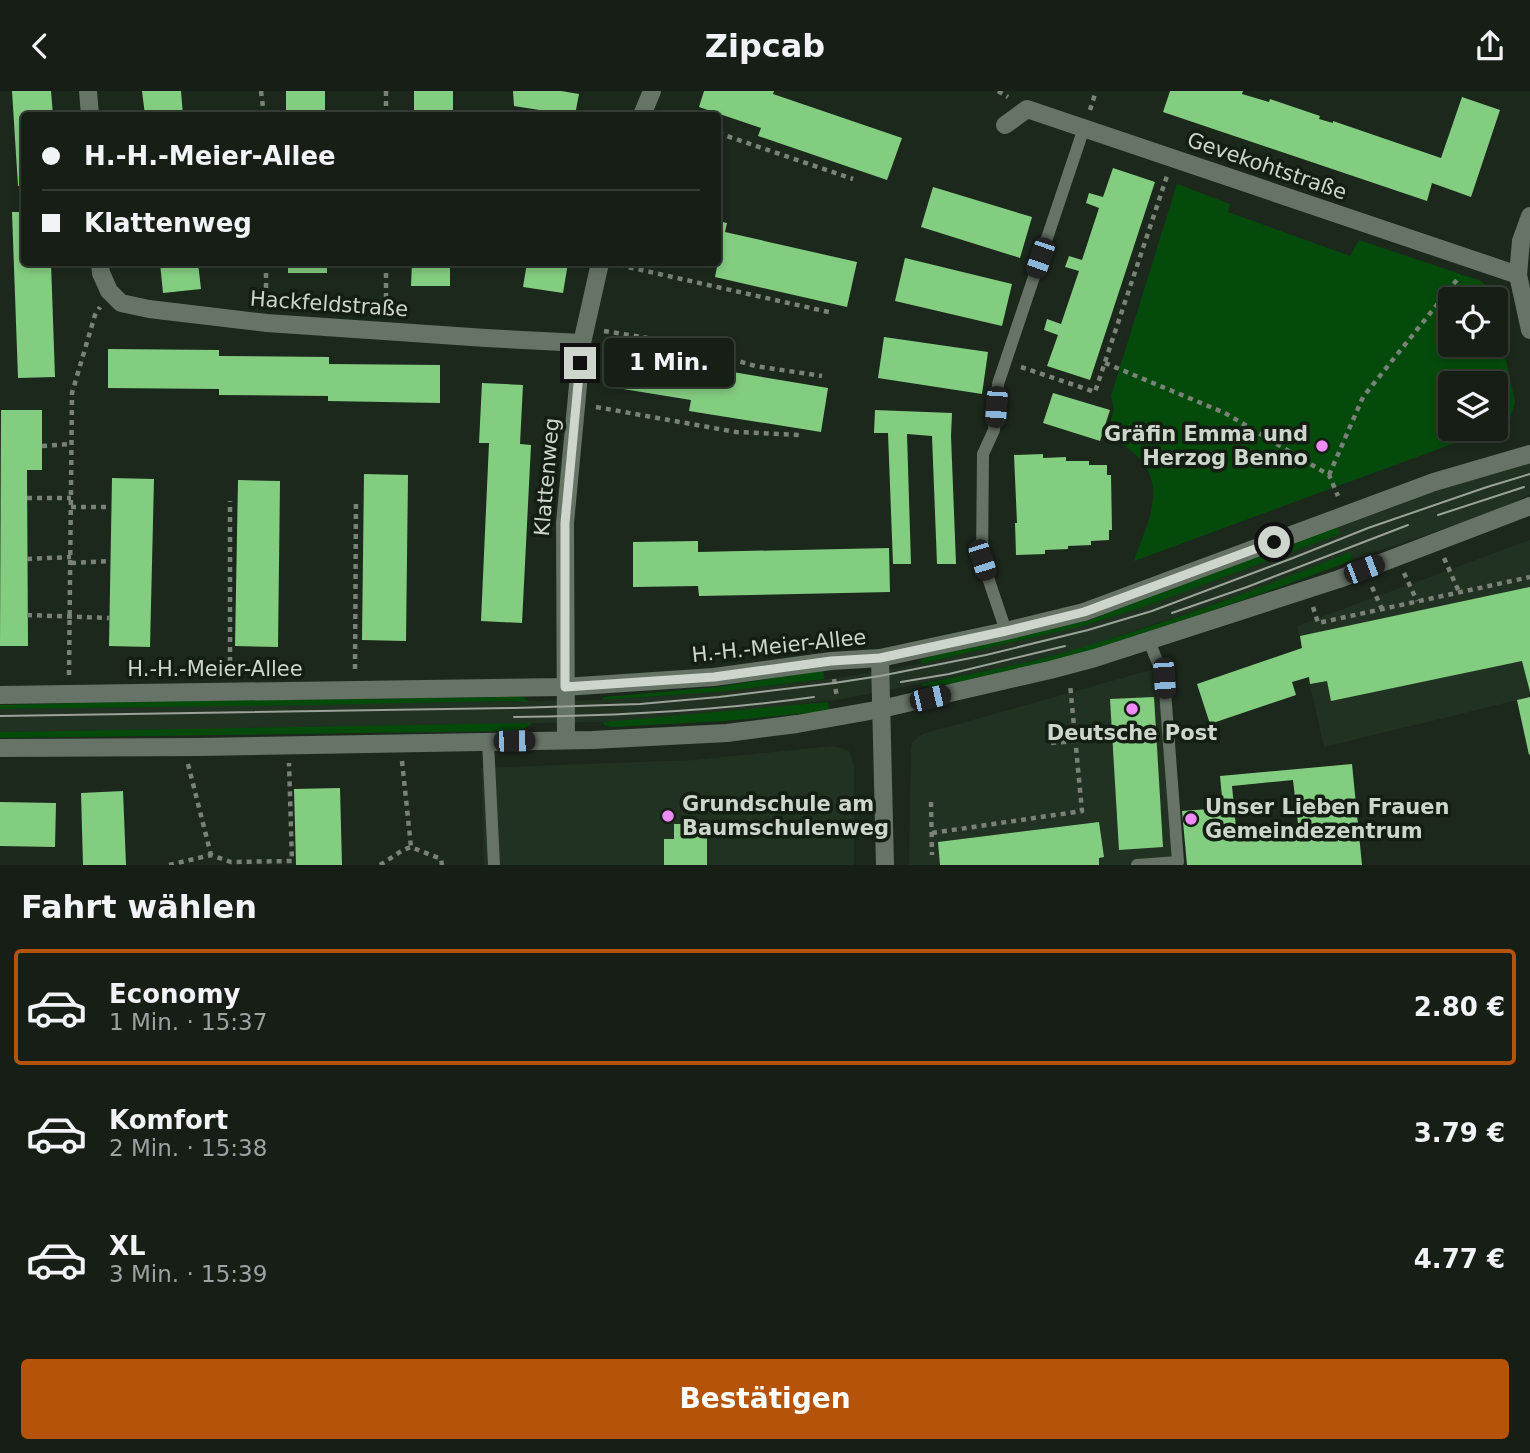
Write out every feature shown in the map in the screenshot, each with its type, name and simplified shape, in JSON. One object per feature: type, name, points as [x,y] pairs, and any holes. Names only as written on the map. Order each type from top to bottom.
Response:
[{"type":"street","points":[[88,91],[90,112]]},
{"type":"street","points":[[643,112],[652,91]]},
{"type":"street","name":"Gevekohtstraße","points":[[1005,125],[1027,109],[1518,275]]},
{"type":"street","points":[[1530,216],[1521,241],[1518,275],[1530,330]]},
{"type":"street","points":[[100,266],[109,291]]},
{"type":"street","name":"Klattenweg","points":[[566,740],[565,523],[584,336],[607,266]]},
{"type":"street","name":"Hackfeldstraße","points":[[109,291],[121,303],[149,309],[267,323],[486,338],[584,336]]},
{"type":"street","name":"H.-H.-Meier-Allee","points":[[0,695],[565,687],[714,677],[831,661],[880,658],[1084,612],[1434,482],[1530,454]]},
{"type":"street","points":[[0,748],[566,740],[727,733],[797,724],[881,709],[1068,665],[1149,641],[1308,589],[1530,506]]},
{"type":"street","points":[[880,658],[885,865]]},
{"type":"lane","points":[[1006,631],[982,560],[983,454],[995,430],[998,384],[1084,128]]},
{"type":"lane","points":[[1136,865],[1178,862],[1164,678],[1149,641]]},
{"type":"lane","points":[[488,742],[494,865]]},
{"type":"path","points":[[261,91],[264,112]]},
{"type":"path","points":[[386,91],[386,112]]},
{"type":"path","points":[[721,134],[853,179]]},
{"type":"path","points":[[1006,362],[1095,392],[1173,159]]},
{"type":"path","points":[[1329,475],[1363,397],[1473,260]]},
{"type":"path","points":[[266,266],[267,323]]},
{"type":"path","points":[[386,266],[386,331]]},
{"type":"path","points":[[622,266],[833,313]]},
{"type":"path","points":[[68,693],[72,393],[95,315],[109,291]]},
{"type":"path","points":[[584,336],[653,339],[755,366],[822,376]]},
{"type":"path","points":[[1105,363],[1225,413],[1329,475],[1347,516]]},
{"type":"path","points":[[576,403],[736,432],[799,436]]},
{"type":"path","points":[[42,446],[71,445]]},
{"type":"path","points":[[27,498],[71,498]]},
{"type":"path","points":[[355,691],[356,499]]},
{"type":"path","points":[[230,501],[230,692]]},
{"type":"path","points":[[71,507],[111,507]]},
{"type":"path","points":[[1436,541],[1459,592]]},
{"type":"path","points":[[1397,557],[1417,601]]},
{"type":"path","points":[[27,559],[111,561]]},
{"type":"path","points":[[1308,589],[1318,623],[1530,577]]},
{"type":"path","points":[[27,615],[109,618]]},
{"type":"path","points":[[932,833],[1082,811],[1068,665]]},
{"type":"path","points":[[833,676],[837,699]]},
{"type":"path","points":[[1051,743],[1075,741]]},
{"type":"path","points":[[400,743],[411,848]]},
{"type":"path","points":[[169,865],[211,855],[231,862],[292,861],[289,745]]},
{"type":"path","points":[[184,747],[211,855]]},
{"type":"path","points":[[931,802],[932,855]]},
{"type":"path","points":[[380,865],[402,850],[411,848],[441,859],[442,865]]},
{"type":"shaded area","points":[[1530,463],[1530,494],[1500,509],[1353,560],[1349,553],[1267,586],[1092,645],[1018,664],[842,699],[723,714],[603,722],[0,732],[0,709],[602,700],[718,692],[838,678],[920,664],[1087,625],[1149,605],[1340,534],[1337,526],[1461,479]]},
{"type":"shaded area","points":[[1530,540],[1530,697],[1324,747],[1297,626]]},
{"type":"shaded area","points":[[1158,668],[1172,865],[909,865],[911,750],[912,743],[917,738],[923,734]]},
{"type":"shaded area","name":"Grundschule am Baumschulenweg","points":[[833,746],[849,751],[854,765],[854,865],[484,865],[481,768],[695,760]]},
{"type":"green space","points":[[1177,184],[1230,204],[1228,212],[1350,256],[1359,240],[1481,281],[1488,287],[1438,287],[1438,357],[1505,357],[1515,402],[1508,423],[1508,371],[1438,371],[1438,441],[1460,441],[1134,561],[1152,508],[1152,482],[1138,457],[1107,434],[1114,409],[1111,396]]},
{"type":"green space","points":[[1337,526],[1340,534],[1149,605],[1087,625],[920,664],[922,659],[928,657],[1086,621]]},
{"type":"green space","points":[[1350,552],[1353,560],[1093,651],[937,687],[921,684],[1029,661],[1126,634]]},
{"type":"green space","points":[[823,670],[824,679],[718,692],[602,700],[604,697],[717,687]]},
{"type":"green space","points":[[523,697],[529,702],[0,709],[0,705],[160,701]]},
{"type":"green space","points":[[828,702],[829,711],[724,721],[612,727],[604,725],[603,722]]},
{"type":"green space","points":[[532,723],[515,731],[0,738],[0,732]]},
{"type":"building","points":[[12,91],[51,91],[53,112],[21,112],[21,186],[18,186]]},
{"type":"building","points":[[142,91],[181,91],[183,112],[145,112]]},
{"type":"building","points":[[286,91],[325,91],[325,112],[286,112]]},
{"type":"building","points":[[414,91],[453,91],[453,112],[414,112]]},
{"type":"building","points":[[513,91],[561,91],[579,94],[576,112],[552,112],[514,106]]},
{"type":"building","points":[[704,91],[774,91],[773,94],[902,138],[887,180],[758,136],[761,128],[721,114],[721,112],[699,107]]},
{"type":"building","points":[[1170,91],[1243,91],[1242,94],[1269,102],[1270,99],[1320,116],[1319,119],[1333,121],[1441,158],[1462,97],[1500,110],[1471,197],[1432,183],[1427,201],[1163,112]]},
{"type":"building","points":[[1113,168],[1155,182],[1090,380],[1047,366],[1058,335],[1044,330],[1047,319],[1061,324],[1079,271],[1065,267],[1069,256],[1082,260],[1099,208],[1086,203],[1089,193],[1103,197]]},
{"type":"building","points":[[933,187],[1032,217],[1020,258],[921,227]]},
{"type":"building","points":[[12,212],[21,212],[21,266],[51,266],[55,377],[18,378]]},
{"type":"building","points":[[721,222],[727,223],[725,232],[857,262],[847,307],[715,277],[717,267],[712,266],[721,266]]},
{"type":"building","points":[[905,258],[1012,284],[1002,326],[895,301]]},
{"type":"building","points":[[160,266],[198,266],[201,289],[163,293]]},
{"type":"building","points":[[288,266],[327,266],[327,273],[288,273]]},
{"type":"building","points":[[412,266],[450,266],[450,286],[411,286]]},
{"type":"building","points":[[526,266],[568,266],[563,293],[523,287]]},
{"type":"building","points":[[884,337],[988,352],[982,394],[878,378]]},
{"type":"building","points":[[630,346],[698,356],[697,366],[828,388],[821,432],[689,411],[691,400],[623,389]]},
{"type":"building","points":[[108,349],[219,350],[219,356],[329,357],[329,364],[440,365],[440,403],[328,401],[328,396],[219,395],[219,389],[108,388]]},
{"type":"building","points":[[482,383],[523,385],[520,444],[531,445],[522,623],[481,621],[489,443],[479,443]]},
{"type":"building","points":[[1053,393],[1110,410],[1100,441],[1043,423]]},
{"type":"building","points":[[1,410],[42,410],[42,470],[27,470],[28,646],[0,646]]},
{"type":"building","points":[[875,410],[952,413],[956,564],[937,564],[932,436],[907,434],[911,564],[893,564],[888,433],[874,433]]},
{"type":"building","points":[[1043,454],[1043,458],[1066,457],[1066,461],[1089,461],[1089,465],[1107,465],[1107,475],[1111,475],[1112,530],[1109,530],[1109,540],[1091,541],[1091,545],[1068,546],[1068,549],[1045,550],[1045,554],[1016,555],[1014,455]]},
{"type":"building","points":[[364,474],[408,475],[406,641],[362,640]]},
{"type":"building","points":[[112,478],[154,479],[150,647],[109,646]]},
{"type":"building","points":[[238,480],[280,481],[278,647],[235,646]]},
{"type":"building","points":[[698,541],[698,552],[889,548],[890,592],[699,596],[698,586],[633,587],[633,542]]},
{"type":"building","points":[[1530,587],[1530,692],[1522,661],[1331,701],[1327,681],[1310,684],[1309,677],[1292,682],[1296,695],[1210,724],[1197,684],[1302,648],[1300,636]]},
{"type":"building","points":[[1154,697],[1163,847],[1119,850],[1110,699]]},
{"type":"building","points":[[1530,697],[1530,754],[1529,755],[1517,700]]},
{"type":"building","points":[[1352,764],[1362,865],[1187,865],[1182,811],[1223,808],[1220,776]],"holes":[[[1293,780],[1299,832],[1237,838],[1232,786]]]},
{"type":"building","points":[[340,788],[342,865],[296,865],[294,789]]},
{"type":"building","points":[[123,791],[126,865],[83,865],[81,793]]},
{"type":"building","points":[[0,802],[56,803],[55,847],[0,846]]},
{"type":"building","points":[[1099,822],[1104,857],[1099,858],[1099,865],[940,865],[938,842]]},
{"type":"building","points":[[674,824],[707,824],[707,865],[664,865],[664,839],[674,839]]},
{"type":"tram line","points":[[0,716],[640,704],[719,697],[880,676],[986,655],[1152,611],[1368,528],[1530,474]]},
{"type":"tram line","points":[[1438,515],[1524,487]]},
{"type":"tram line","points":[[1172,613],[1408,525]]},
{"type":"tram line","points":[[901,682],[949,674],[1065,646]]},
{"type":"tram line","points":[[514,717],[665,712],[814,697]]},
{"type":"place","name":"Gräfin Emma und Herzog Benno","points":[[1322,446]]},
{"type":"place","name":"Deutsche Post","points":[[1132,709]]},
{"type":"place","name":"Grundschule am Baumschulenweg","points":[[668,816]]},
{"type":"place","name":"Unser Lieben Frauen Gemeindezentrum","points":[[1191,819]]},
{"type":"route","points":[[580,363],[565,523],[565,687],[714,677],[831,661],[880,658],[1084,612],[1274,542]]}]
